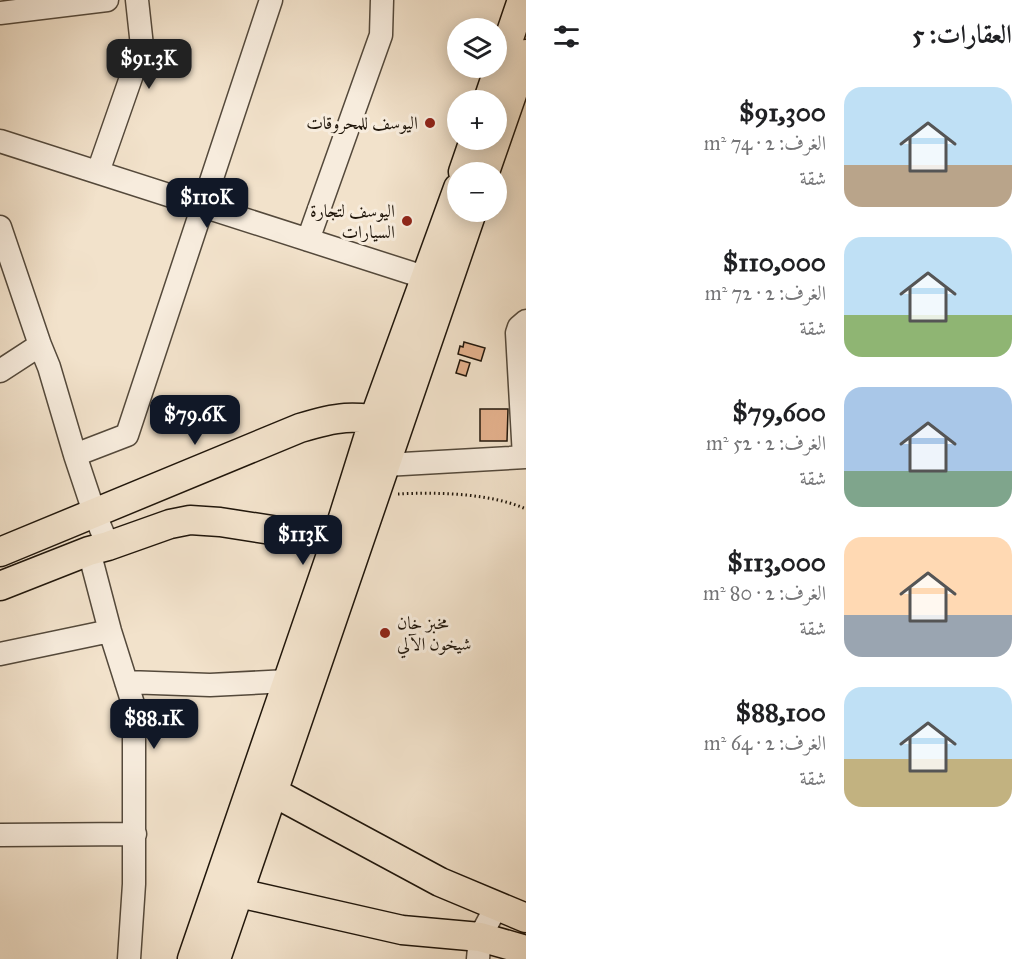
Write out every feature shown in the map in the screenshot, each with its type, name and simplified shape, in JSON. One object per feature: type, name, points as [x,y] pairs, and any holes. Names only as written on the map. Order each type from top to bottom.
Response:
[{"type":"main road","points":[[491,90],[522,0]]},
{"type":"main road","points":[[488,162],[526,54]]},
{"type":"main road","points":[[216,959],[273,792],[387,422],[427,278],[447,220]]},
{"type":"main road","points":[[192,959],[288,681],[348,543],[374,496],[385,465],[387,422],[468,222]]},
{"type":"main road","points":[[0,552],[300,428],[329,419],[349,416],[387,422]]},
{"type":"main road","points":[[0,586],[99,548],[170,524],[190,520],[220,522],[348,543]]},
{"type":"main road","points":[[273,792],[440,882],[526,918]]},
{"type":"main road","points":[[239,892],[479,948],[526,950]]},
{"type":"street","points":[[0,13],[107,0]]},
{"type":"street","points":[[98,172],[142,46],[137,0]]},
{"type":"street","points":[[75,455],[127,435],[271,0]]},
{"type":"street","points":[[308,240],[381,35],[382,0]]},
{"type":"street","points":[[0,141],[427,278]]},
{"type":"street","points":[[0,227],[8,272],[49,367],[94,512],[110,631],[134,707],[135,834],[129,959]]},
{"type":"street","points":[[385,465],[525,457],[517,333],[519,327],[526,321]]},
{"type":"street","points":[[0,371],[40,345]]},
{"type":"street","points":[[0,654],[110,631]]},
{"type":"street","points":[[126,682],[210,685],[288,681]]},
{"type":"street","points":[[0,835],[135,834]]},
{"type":"street","points":[[479,948],[496,907]]},
{"type":"path","points":[[374,496],[407,494],[483,497],[513,503],[526,509]]},
{"type":"building","points":[[464,342],[485,348],[481,361],[458,354]]},
{"type":"building","points":[[460,360],[470,363],[466,376],[456,373]]},
{"type":"building","points":[[480,409],[508,409],[507,441],[480,441]]},
{"type":"place","name":"اليوسف للمحروقات","points":[[430,123]]},
{"type":"place","name":"اليوسف لتجارة السيارات","points":[[407,221]]},
{"type":"place","name":"مخبز خان شيخون الآلي","points":[[385,633]]}]
